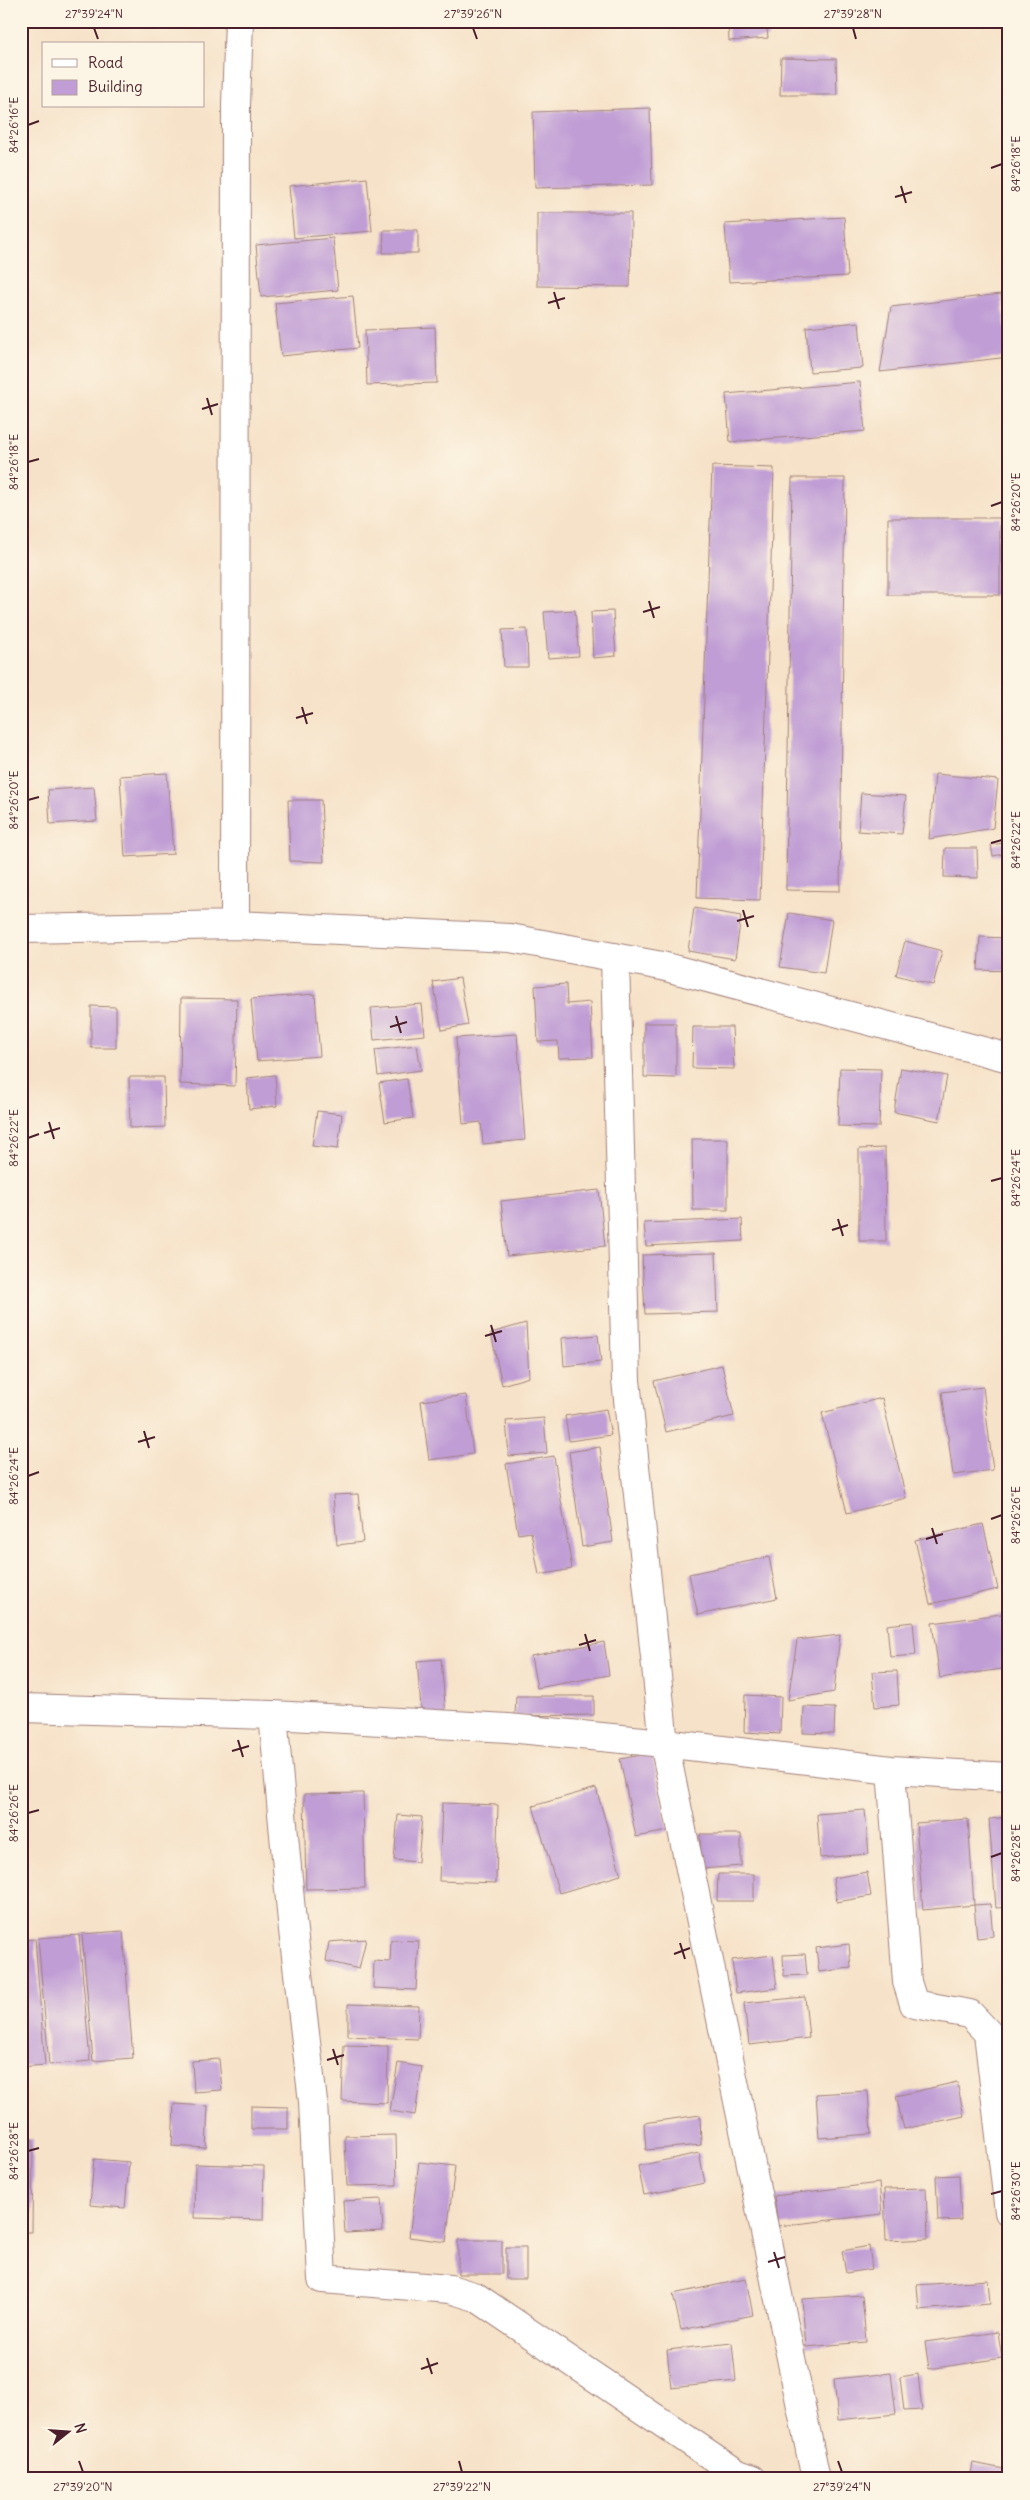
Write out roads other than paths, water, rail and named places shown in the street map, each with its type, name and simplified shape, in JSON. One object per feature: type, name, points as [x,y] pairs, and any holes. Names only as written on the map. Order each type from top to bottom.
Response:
[{"type":"street","points":[[235,925],[236,104],[239,21]]},
{"type":"street","points":[[21,929],[235,925],[510,938],[662,966],[1009,1058]]},
{"type":"street","points":[[615,957],[626,1380],[664,1743],[816,2479]]},
{"type":"street","points":[[21,1708],[274,1715],[508,1728],[664,1743],[891,1770],[1009,1777]]},
{"type":"street","points":[[274,1715],[292,1922],[313,2102],[322,2279],[450,2289],[476,2297],[738,2474],[752,2479]]},
{"type":"street","points":[[891,1770],[907,1982],[914,2004],[970,2014],[988,2033],[1009,2212]]}]
